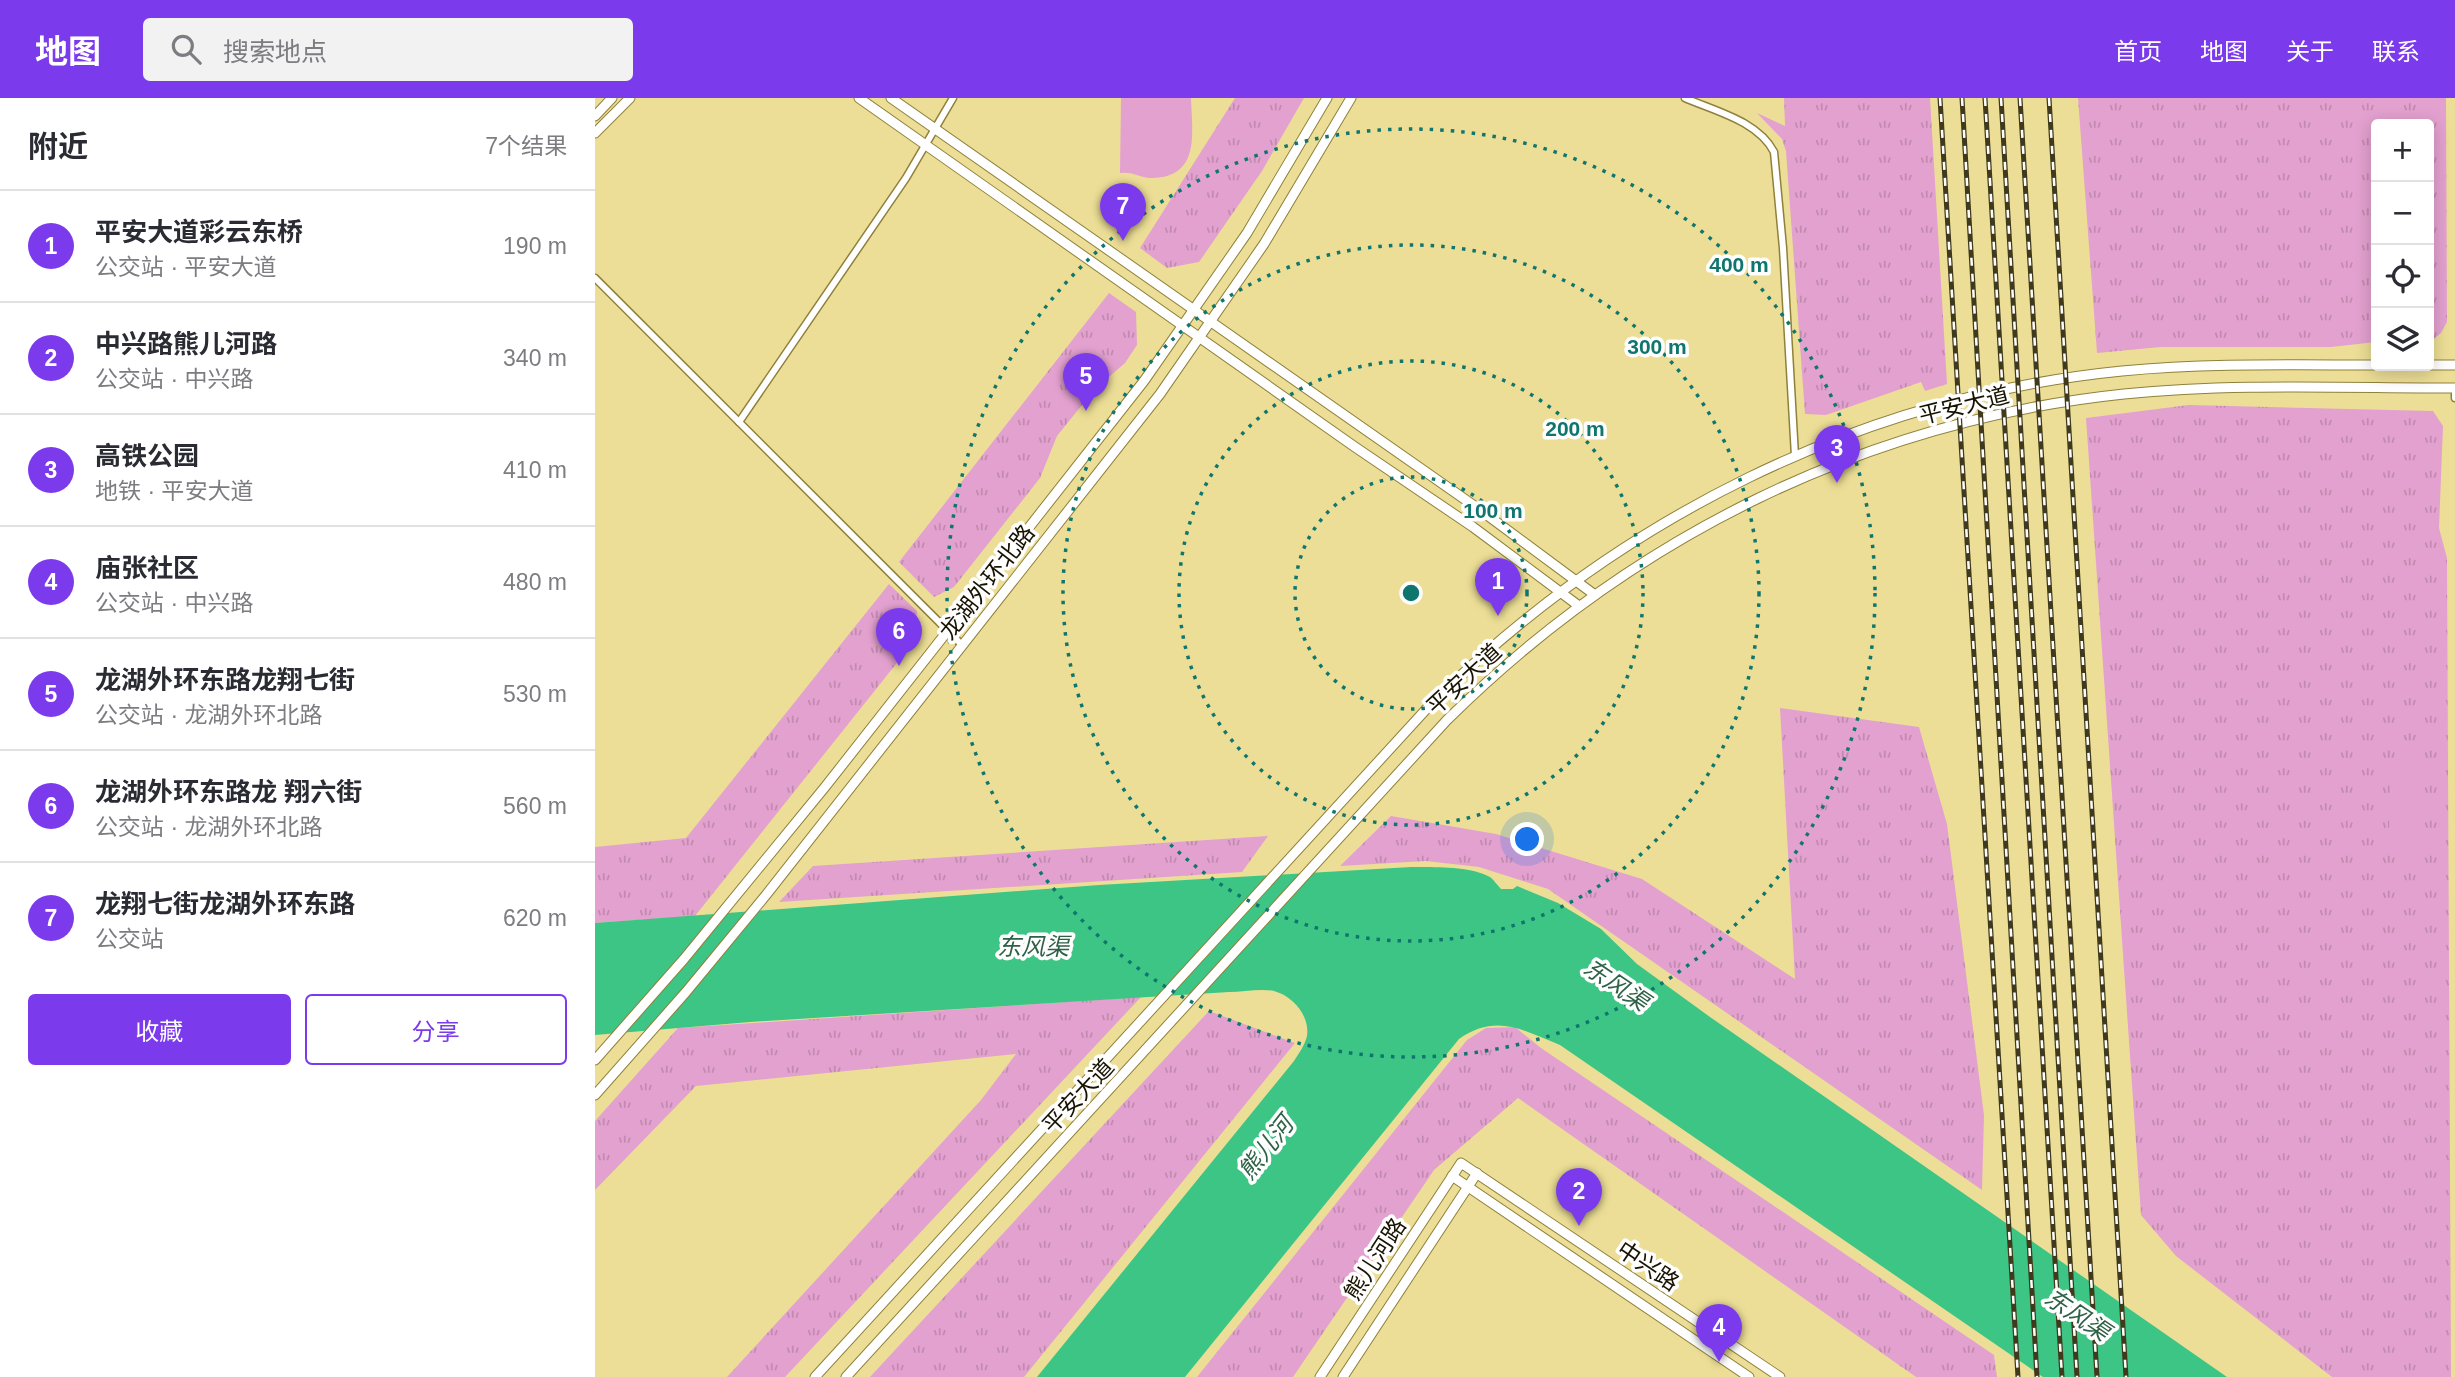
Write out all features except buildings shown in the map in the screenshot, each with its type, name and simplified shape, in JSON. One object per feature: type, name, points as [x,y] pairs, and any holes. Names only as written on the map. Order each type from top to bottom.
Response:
[{"type":"main road","points":[[595,116],[612,98]]},
{"type":"main road","points":[[595,133],[630,98]]},
{"type":"main road","points":[[859,98],[1482,534],[1579,606]]},
{"type":"main road","points":[[891,98],[1512,533],[1595,595]]},
{"type":"main road","name":"龙湖外环北路","points":[[595,1060],[734,898],[1144,382],[1247,233],[1327,98]]},
{"type":"main road","name":"龙湖外环北路","points":[[595,1095],[686,992],[766,895],[1160,394],[1211,323],[1278,221],[1351,98]]},
{"type":"main road","name":"平安大道","points":[[815,1377],[1448,687],[1492,646],[1560,591],[1638,537],[1755,472],[1881,424],[1955,402],[2074,378],[2171,368],[2371,365]]},
{"type":"main road","points":[[2434,365],[2455,365]]},
{"type":"main road","name":"平安大道","points":[[846,1377],[1414,755],[1472,695],[1507,663],[1579,606],[1672,544],[1765,493],[1826,468],[1961,424],[2045,406],[2161,391],[2227,388],[2455,388]]},
{"type":"main road","name":"中兴路","points":[[1461,1163],[1780,1377]]},
{"type":"main road","name":"熊儿河路","points":[[1320,1377],[1461,1163]]},
{"type":"main road","name":"熊儿河路","points":[[1343,1377],[1477,1173]]},
{"type":"main road","name":"中兴路","points":[[1452,1176],[1749,1377]]},
{"type":"street","points":[[739,422],[906,178],[953,98]]},
{"type":"street","points":[[1685,98],[1757,131],[1769,143],[1773,152],[1783,248],[1795,456]]},
{"type":"street","points":[[595,278],[962,645]]},
{"type":"street","points":[[2455,388],[2455,398]]},
{"type":"green space","points":[[1121,98],[1191,98],[1190,151],[1179,170],[1168,176],[1152,178],[1120,173]]},
{"type":"green space","points":[[1235,98],[1304,98],[1262,171],[1199,262],[1167,268],[1140,248]]},
{"type":"green space","points":[[1784,98],[1930,98],[1947,384],[1925,391],[1921,382],[1826,415],[1805,414],[1786,151],[1782,139],[1757,113],[1785,126]]},
{"type":"green space","points":[[2078,98],[2446,98],[2447,322],[2434,339],[2434,119],[2371,119],[2371,343],[2331,347],[2161,347],[2097,353]]},
{"type":"green space","points":[[1109,293],[1136,312],[1137,345],[1125,363],[1094,390],[1057,436],[1040,478],[954,587],[934,597],[899,562]]},
{"type":"green space","points":[[2189,405],[2433,411],[2443,426],[2439,528],[2447,558],[2451,1377],[2332,1377],[2176,1256],[2141,1215],[2086,418]]},
{"type":"green space","points":[[889,584],[917,611],[916,639],[695,916],[595,923],[595,847],[686,838]]},
{"type":"green space","points":[[1780,708],[1919,727],[1947,824],[1984,1115],[1982,1190],[1548,889],[1479,867],[1426,861],[1340,866],[1391,816],[1496,834],[1642,879],[1795,979]]},
{"type":"green space","points":[[2390,762],[2420,762],[2419,848],[2389,848]]},
{"type":"green space","points":[[1268,836],[1242,872],[779,902],[813,866]]},
{"type":"green space","points":[[1141,997],[785,1377],[727,1377],[981,1100],[1016,1054],[696,1086],[595,1190],[595,1121],[678,1028]]},
{"type":"green space","points":[[1209,1011],[1295,1043],[1024,1377],[870,1377]]},
{"type":"green space","points":[[1515,1027],[1541,1048],[1994,1355],[1997,1377],[1916,1377],[1518,1098],[1434,1170],[1293,1377],[1197,1377],[1467,1040],[1486,1028]]},
{"type":"water","points":[[1411,867],[1451,868],[1482,873],[1501,889],[1513,889],[1517,886],[1558,903],[1601,929],[1637,964],[1710,1017],[2227,1377],[2043,1377],[1560,1045],[1522,1030],[1497,1026],[1472,1031],[1459,1039],[1185,1377],[1037,1377],[1294,1061],[1305,1043],[1307,1029],[1303,1014],[1288,997],[1274,991],[1258,990],[750,1022],[595,1035],[595,923],[1099,885]]},
{"type":"railway","points":[[1940,98],[2018,1377]]},
{"type":"railway","points":[[1962,98],[2037,1377]]},
{"type":"railway","points":[[1985,98],[2062,1377]]},
{"type":"railway","points":[[2001,98],[2077,1377]]},
{"type":"railway","points":[[2020,98],[2097,1377]]},
{"type":"railway","points":[[2049,98],[2126,1377]]},
{"type":"place","name":"龙翔七街龙湖外环东路","points":[[1123,241]]},
{"type":"place","name":"龙湖外环东路龙翔七街","points":[[1086,411]]},
{"type":"place","name":"高铁公园","points":[[1837,483]]},
{"type":"place","name":"平安大道彩云东桥","points":[[1498,616]]},
{"type":"place","name":"龙湖外环东路龙 翔六街","points":[[899,666]]},
{"type":"place","name":"中兴路熊儿河路","points":[[1579,1226]]},
{"type":"place","name":"庙张社区","points":[[1719,1362]]},
{"type":"water label","name":"东风渠","points":[[1033,947]]},
{"type":"water label","name":"东风渠","points":[[1616,985]]},
{"type":"water label","name":"熊儿河","points":[[1266,1148]]},
{"type":"water label","name":"东风渠","points":[[2077,1315]]}]
